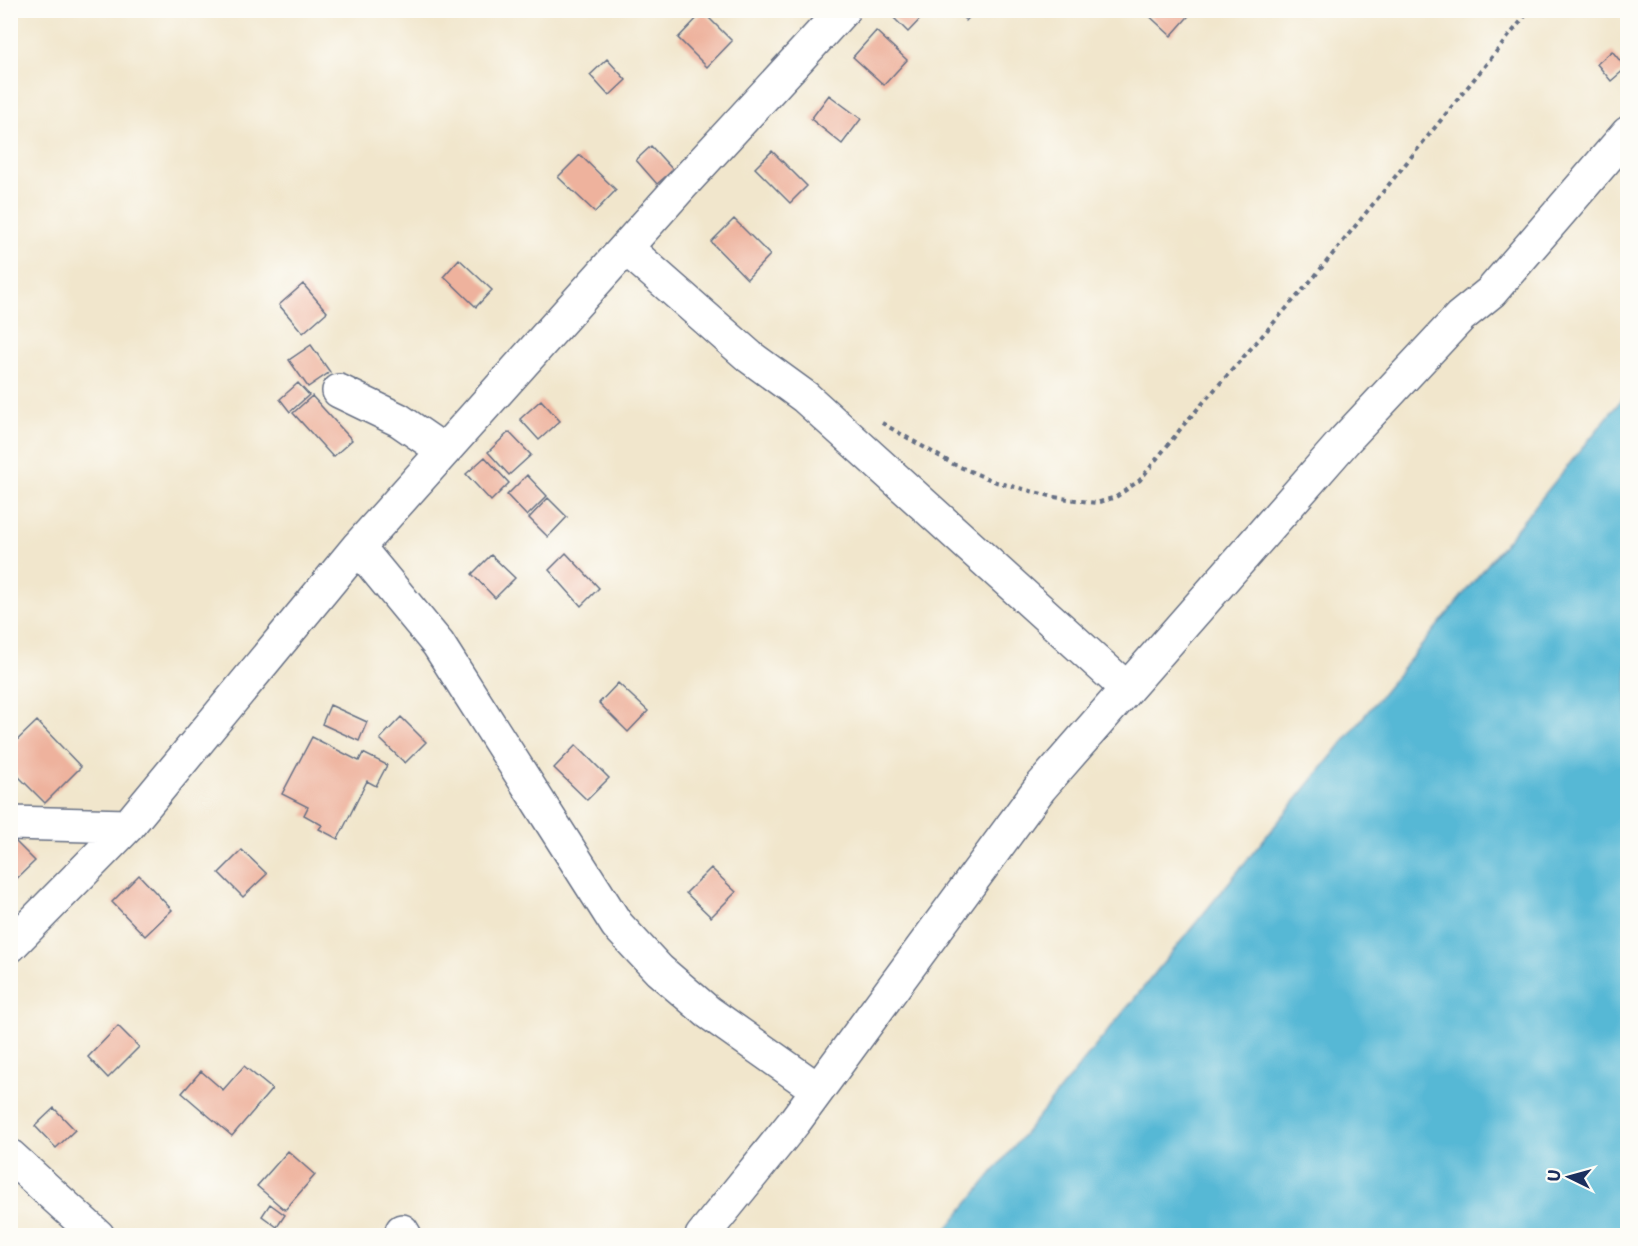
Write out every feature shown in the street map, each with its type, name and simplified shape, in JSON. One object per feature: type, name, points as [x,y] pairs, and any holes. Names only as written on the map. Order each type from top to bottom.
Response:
[{"type":"street","points":[[10,946],[128,826],[358,547],[843,10]]},
{"type":"street","points":[[702,1236],[795,1121],[1040,788],[1346,440],[1460,317],[1505,277],[1628,133]]},
{"type":"street","points":[[626,248],[750,357],[805,397],[1127,689]]},
{"type":"street","points":[[339,391],[399,420],[444,451]]},
{"type":"street","points":[[358,547],[438,644],[617,925],[659,970],[708,1012],[817,1089]]},
{"type":"street","points":[[10,823],[128,826]]},
{"type":"street","points":[[10,1156],[98,1236]]},
{"type":"path","points":[[872,418],[953,464],[996,482],[1054,497],[1096,503],[1116,497],[1140,480],[1186,422],[1315,276],[1530,10]]},
{"type":"water","points":[[1627,393],[1627,1235],[942,1235]]},
{"type":"building","points":[[886,10],[929,10],[908,32]]},
{"type":"building","points":[[956,10],[976,10],[966,21]]},
{"type":"building","points":[[1143,10],[1194,10],[1171,36]]},
{"type":"building","points":[[703,12],[732,41],[707,67],[678,38]]},
{"type":"building","points":[[876,31],[907,60],[884,85],[853,57]]},
{"type":"building","points":[[1612,51],[1626,68],[1611,81],[1597,64]]},
{"type":"building","points":[[607,59],[626,80],[609,96],[590,75]]},
{"type":"building","points":[[829,95],[861,119],[842,144],[811,119]]},
{"type":"building","points":[[651,146],[673,170],[657,184],[636,160]]},
{"type":"building","points":[[772,151],[807,186],[790,203],[755,168]]},
{"type":"building","points":[[580,155],[616,190],[595,212],[558,177]]},
{"type":"building","points":[[734,219],[770,255],[747,279],[711,242]]},
{"type":"building","points":[[459,259],[492,290],[476,307],[444,276]]},
{"type":"building","points":[[303,284],[327,312],[303,333],[279,305]]},
{"type":"building","points":[[311,345],[330,372],[308,387],[289,360]]},
{"type":"building","points":[[298,383],[309,395],[290,412],[280,399]]},
{"type":"building","points":[[312,396],[352,440],[333,457],[293,413]]},
{"type":"building","points":[[541,400],[560,421],[539,440],[520,419]]},
{"type":"building","points":[[509,432],[531,455],[509,475],[488,452]]},
{"type":"building","points":[[485,457],[509,483],[491,501],[466,474]]},
{"type":"building","points":[[527,475],[547,496],[527,516],[507,495]]},
{"type":"building","points":[[548,498],[567,517],[548,537],[529,518]]},
{"type":"building","points":[[566,553],[599,588],[581,606],[549,570]]},
{"type":"building","points":[[491,555],[515,578],[495,598],[472,574]]},
{"type":"building","points":[[618,683],[648,711],[628,732],[599,703]]},
{"type":"building","points":[[330,705],[367,722],[359,741],[322,724]]},
{"type":"building","points":[[401,717],[426,742],[405,763],[380,739]]},
{"type":"building","points":[[37,721],[81,767],[45,803],[10,768],[10,747]]},
{"type":"building","points":[[312,737],[359,761],[363,753],[387,765],[376,786],[367,781],[338,839],[319,829],[322,825],[304,815],[308,807],[282,794]]},
{"type":"building","points":[[576,745],[609,778],[587,800],[554,768]]},
{"type":"building","points":[[10,836],[35,861],[10,885]]},
{"type":"building","points":[[242,850],[267,874],[243,897],[219,873]]},
{"type":"building","points":[[711,868],[736,892],[711,917],[686,893]]},
{"type":"building","points":[[139,875],[172,910],[145,936],[112,902]]},
{"type":"building","points":[[118,1026],[139,1047],[108,1078],[88,1057]]},
{"type":"building","points":[[244,1066],[272,1089],[232,1136],[182,1093],[201,1071],[223,1090]]},
{"type":"building","points":[[54,1108],[75,1130],[56,1148],[35,1126]]},
{"type":"building","points":[[288,1151],[315,1175],[285,1210],[257,1186]]},
{"type":"building","points":[[270,1204],[285,1215],[277,1227],[262,1216]]}]
